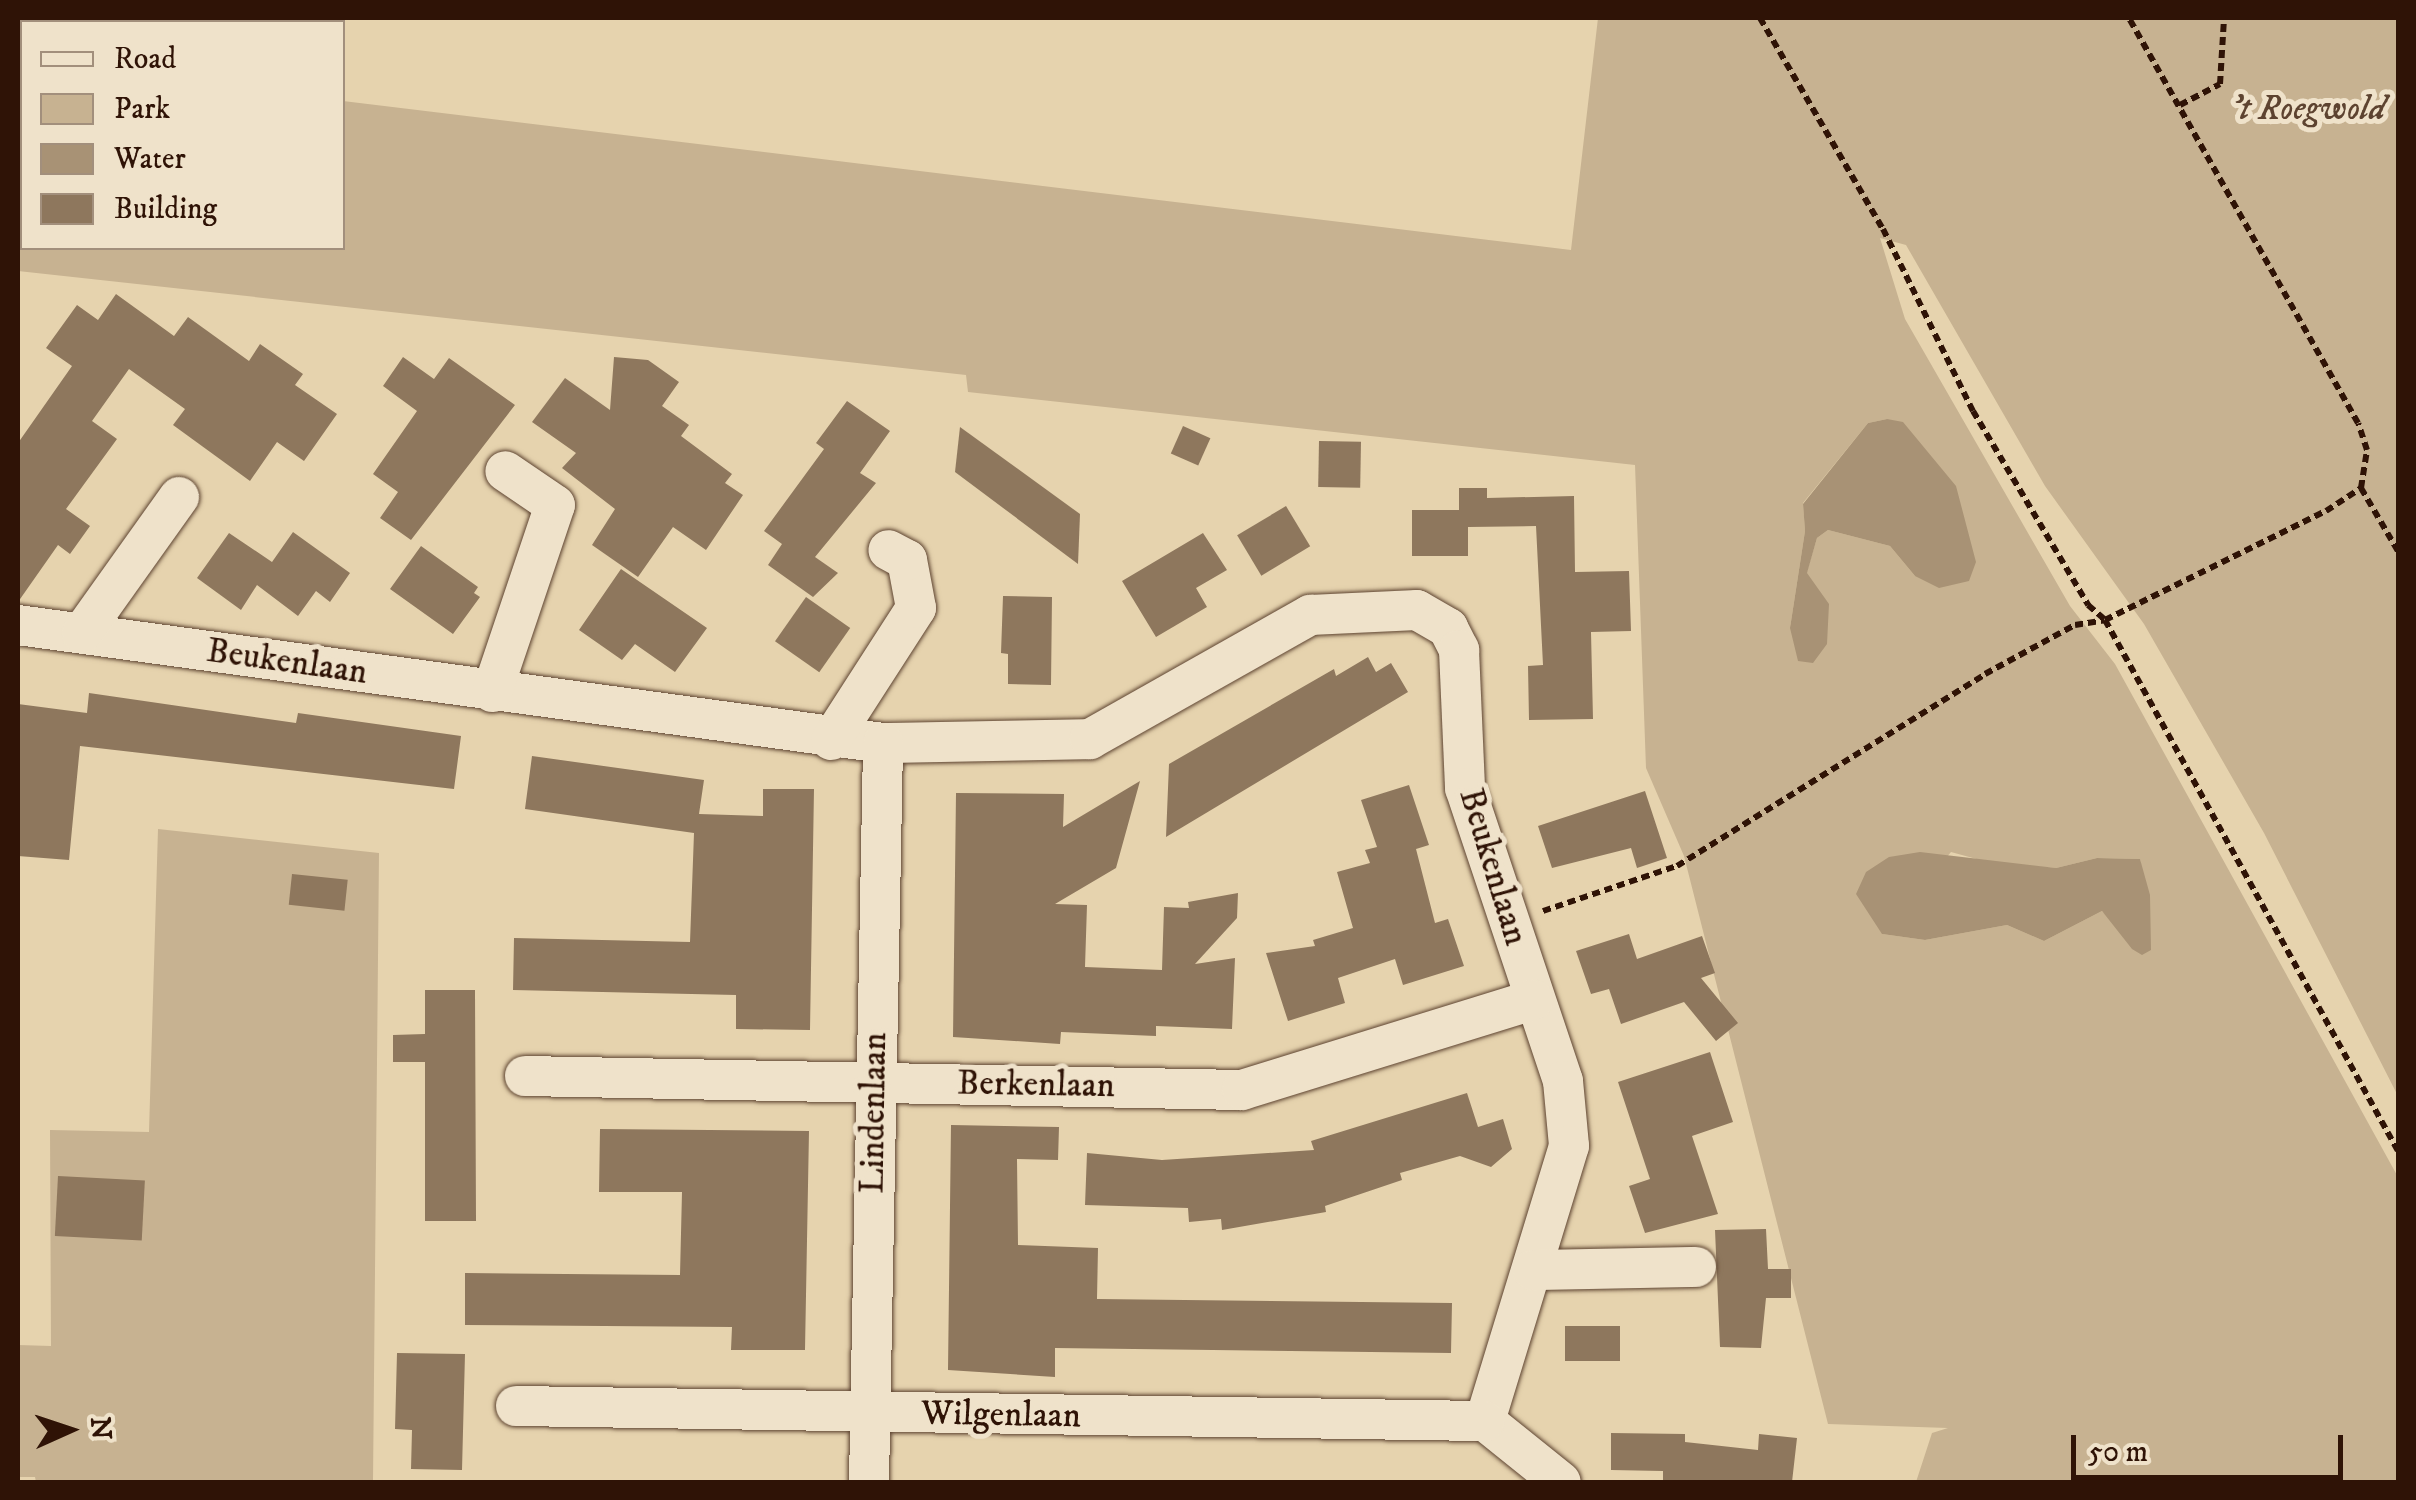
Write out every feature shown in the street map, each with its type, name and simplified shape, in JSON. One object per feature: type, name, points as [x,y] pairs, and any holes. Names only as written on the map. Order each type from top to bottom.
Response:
[{"type":"street","points":[[492,692],[555,505],[504,472]]},
{"type":"street","points":[[82,633],[179,496]]},
{"type":"street","points":[[831,740],[916,608],[907,560],[888,550]]},
{"type":"street","name":"Beukenlaan","points":[[18,625],[831,740],[882,743],[1090,739],[1310,615],[1417,610],[1448,628],[1459,650],[1466,788],[1532,1000],[1563,1081],[1570,1146],[1485,1421]]},
{"type":"street","name":"Lindenlaan","points":[[869,1482],[882,743]]},
{"type":"street","name":"Berkenlaan","points":[[525,1076],[1242,1090],[1532,1000]]},
{"type":"street","points":[[1533,1270],[1696,1268]]},
{"type":"street","name":"Wilgenlaan","points":[[516,1406],[1485,1421]]},
{"type":"street","points":[[1485,1421],[1561,1482]]},
{"type":"path","points":[[1760,18],[1883,229],[1972,411],[2088,606],[2105,620],[2398,1150]]},
{"type":"path","points":[[2128,18],[2358,423],[2367,450],[2361,488],[2398,550]]},
{"type":"path","points":[[2180,105],[2220,84],[2224,18]]},
{"type":"path","points":[[1509,923],[1676,866],[1984,674],[2074,625],[2105,620],[2361,488]]},
{"type":"green space","name":"'t Roegwold","points":[[1598,18],[2398,18],[2398,1096],[2264,833],[2144,624],[2045,486],[1906,245],[1880,238],[1905,319],[2070,606],[2115,664],[2398,1177],[2398,1482],[1916,1482],[1932,1433],[1948,1428],[1828,1424],[1684,856],[1646,768],[1635,465],[968,392],[966,375],[18,271],[18,63],[20,250],[345,250],[345,101],[1571,250]],"holes":[[[1887,419],[1915,576],[1890,546],[1828,530],[1817,538],[1790,628],[1805,531],[1803,503],[1868,423]],[[1951,852],[1991,863],[2056,868],[2097,858],[2140,859],[2149,915],[2108,917],[2102,911],[2044,941],[2007,925],[1925,940],[1882,934]]]},
{"type":"green space","points":[[158,829],[379,853],[373,1482],[36,1482],[35,1477],[18,1477],[18,1345],[51,1346],[50,1130],[149,1132]]},
{"type":"water","points":[[1887,419],[1903,422],[1956,486],[1976,562],[1969,581],[1939,588],[1915,576],[1890,546],[1828,530],[1817,538],[1807,573],[1829,604],[1827,644],[1813,663],[1798,661],[1790,628],[1805,531],[1803,504],[1868,423]]},
{"type":"water","points":[[1920,852],[2056,868],[2097,858],[2140,859],[2150,895],[2151,950],[2142,955],[2132,949],[2102,911],[2044,941],[2007,925],[1925,940],[1882,934],[1856,894],[1866,872],[1889,857]]},
{"type":"building","points":[[116,294],[174,336],[188,317],[249,361],[260,344],[303,374],[295,385],[337,414],[304,461],[277,442],[250,481],[173,425],[185,409],[129,369],[92,421],[117,439],[66,509],[90,526],[70,554],[58,545],[18,602],[18,443],[72,366],[46,348],[77,305],[98,320]]},
{"type":"building","points":[[403,357],[434,379],[449,358],[515,405],[411,540],[380,518],[398,492],[373,474],[417,411],[383,386]]},
{"type":"building","points":[[614,357],[648,360],[679,382],[662,406],[689,425],[681,436],[732,474],[725,483],[743,495],[706,550],[673,527],[638,577],[592,545],[615,509],[562,468],[576,453],[532,422],[565,378],[610,410]]},
{"type":"building","points":[[847,401],[890,431],[860,473],[876,483],[815,557],[838,573],[813,597],[768,565],[782,544],[764,531],[824,449],[816,443]]},
{"type":"building","points":[[1183,426],[1210,438],[1198,466],[1171,453]]},
{"type":"building","points":[[960,427],[1080,514],[1078,564],[955,472]]},
{"type":"building","points":[[1319,441],[1361,442],[1360,488],[1318,487]]},
{"type":"building","points":[[1459,488],[1487,488],[1487,498],[1574,496],[1575,572],[1629,571],[1631,631],[1591,632],[1593,719],[1529,720],[1528,666],[1543,665],[1536,526],[1468,527],[1468,556],[1412,556],[1412,510],[1459,510]]},
{"type":"building","points":[[1286,506],[1310,546],[1261,576],[1237,535]]},
{"type":"building","points":[[293,532],[350,573],[330,602],[316,591],[298,616],[257,585],[241,610],[197,578],[229,533],[272,562]]},
{"type":"building","points":[[1203,533],[1227,570],[1196,588],[1207,607],[1156,637],[1122,581]]},
{"type":"building","points":[[421,546],[478,587],[474,593],[480,597],[453,634],[390,589]]},
{"type":"building","points":[[621,569],[707,628],[675,672],[635,644],[622,660],[579,630]]},
{"type":"building","points":[[1003,596],[1052,597],[1051,685],[1008,684],[1008,654],[1001,653]]},
{"type":"building","points":[[806,597],[850,628],[819,672],[775,641]]},
{"type":"building","points":[[1368,657],[1376,672],[1391,663],[1408,692],[1166,837],[1169,764],[1334,669],[1336,676]]},
{"type":"building","points":[[89,693],[296,723],[298,713],[461,736],[454,789],[80,746],[69,860],[18,856],[18,704],[87,713]]},
{"type":"building","points":[[532,756],[704,780],[699,814],[763,816],[763,789],[814,789],[810,1030],[736,1029],[736,995],[513,990],[514,938],[690,942],[694,833],[525,809]]},
{"type":"building","points":[[1140,781],[1116,868],[1055,904],[1087,905],[1085,967],[1162,970],[1164,907],[1189,908],[1188,902],[1238,893],[1237,918],[1195,964],[1235,958],[1232,1029],[1156,1026],[1156,1036],[1061,1032],[1060,1044],[953,1037],[956,793],[1064,794],[1063,827]]},
{"type":"building","points":[[1409,785],[1429,845],[1416,849],[1435,923],[1448,919],[1464,966],[1403,985],[1395,959],[1338,978],[1345,1003],[1288,1021],[1266,953],[1315,946],[1313,940],[1353,928],[1337,872],[1370,863],[1365,850],[1377,847],[1361,800]]},
{"type":"building","points":[[1645,791],[1667,858],[1637,868],[1631,848],[1552,868],[1538,826]]},
{"type":"building","points":[[292,874],[348,880],[344,911],[289,905]]},
{"type":"building","points":[[1629,934],[1637,959],[1702,936],[1715,973],[1701,978],[1738,1023],[1716,1041],[1684,1002],[1621,1024],[1609,989],[1591,994],[1576,951]]},
{"type":"building","points":[[425,990],[475,990],[476,1221],[425,1221],[425,1062],[393,1062],[393,1035],[425,1034]]},
{"type":"building","points":[[1710,1052],[1733,1122],[1692,1136],[1718,1214],[1645,1233],[1629,1186],[1650,1179],[1618,1082]]},
{"type":"building","points":[[1467,1093],[1478,1127],[1503,1119],[1512,1149],[1491,1167],[1460,1156],[1400,1173],[1402,1180],[1325,1206],[1326,1212],[1222,1230],[1221,1219],[1189,1222],[1188,1208],[1085,1205],[1087,1153],[1162,1160],[1314,1150],[1311,1141]]},
{"type":"building","points":[[951,1125],[1059,1127],[1058,1160],[1017,1159],[1018,1245],[1098,1248],[1097,1299],[1452,1303],[1451,1353],[1055,1348],[1055,1377],[948,1370]]},
{"type":"building","points":[[600,1129],[809,1131],[805,1350],[731,1350],[732,1327],[465,1325],[465,1273],[680,1275],[682,1192],[599,1192]]},
{"type":"building","points":[[58,1176],[145,1181],[142,1240],[55,1236]]},
{"type":"building","points":[[1766,1229],[1768,1269],[1791,1269],[1791,1298],[1766,1298],[1761,1348],[1720,1347],[1715,1230]]},
{"type":"building","points":[[1565,1326],[1620,1326],[1620,1361],[1565,1361]]},
{"type":"building","points":[[397,1353],[465,1354],[462,1470],[411,1469],[412,1430],[395,1429]]},
{"type":"building","points":[[1611,1433],[1685,1434],[1685,1442],[1758,1450],[1759,1434],[1797,1438],[1792,1482],[1663,1482],[1663,1471],[1611,1470]]}]
